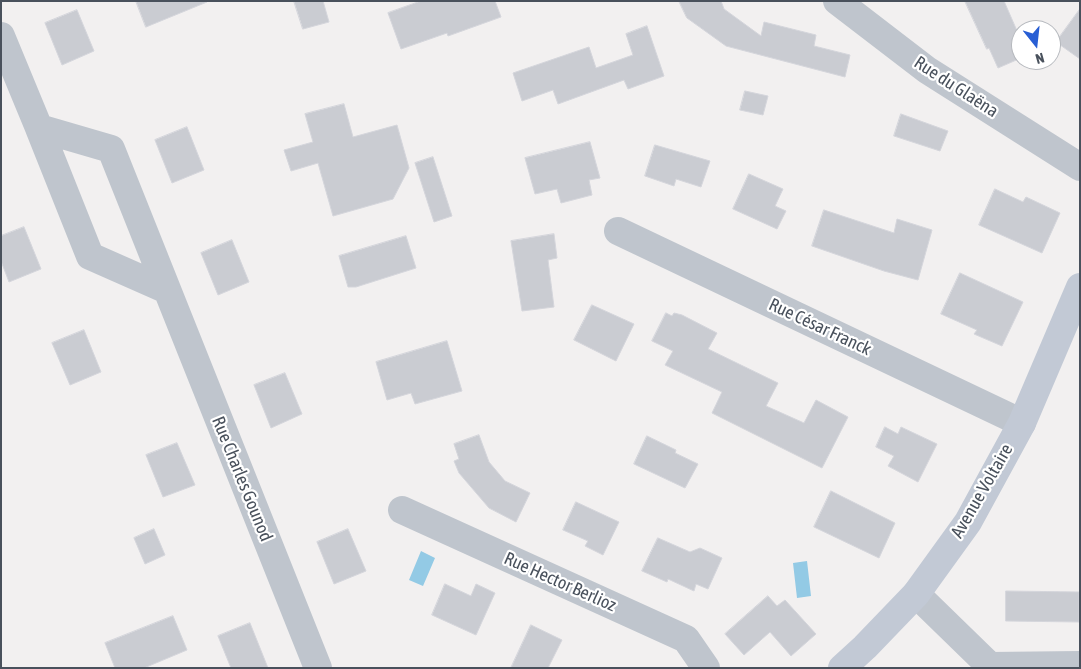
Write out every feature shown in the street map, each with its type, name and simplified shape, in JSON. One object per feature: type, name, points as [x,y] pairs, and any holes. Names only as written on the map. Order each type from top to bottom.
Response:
[{"type":"main road","name":"Avenue Voltaire","points":[[842,668],[916,594],[968,522],[1022,423],[1080,287]]},
{"type":"street","name":"Rue du Glaëna","points":[[836,1],[928,70],[1080,167]]},
{"type":"street","points":[[1,36],[90,256],[167,290]]},
{"type":"street","name":"Rue Charles Gounod","points":[[39,128],[111,149],[318,668]]},
{"type":"street","name":"Rue César Franck","points":[[618,231],[1022,423]]},
{"type":"street","name":"Rue Hector Berlioz","points":[[402,510],[686,639],[706,668]]},
{"type":"street","points":[[916,594],[990,666],[1080,665]]},
{"type":"water","points":[[421,551],[435,558],[423,586],[409,580]]},
{"type":"water","points":[[807,561],[811,596],[797,598],[793,563]]},
{"type":"building","points":[[136,1],[207,1],[207,2],[146,27]]},
{"type":"building","points":[[294,1],[323,1],[329,22],[303,29]]},
{"type":"building","points":[[421,1],[495,1],[501,17],[448,36],[447,33],[401,49],[388,13]]},
{"type":"building","points":[[679,1],[721,1],[724,9],[761,36],[764,22],[816,35],[814,46],[850,55],[845,77],[726,46],[687,18]]},
{"type":"building","points":[[965,1],[1004,1],[1012,20],[1011,62],[998,68],[989,48],[987,49]]},
{"type":"building","points":[[1080,9],[1080,59],[1061,46],[1061,35]]},
{"type":"building","points":[[77,10],[94,51],[62,65],[45,23]]},
{"type":"building","points":[[647,26],[664,76],[628,89],[624,80],[558,104],[553,90],[522,101],[513,73],[589,47],[596,68],[633,55],[626,34]]},
{"type":"building","points":[[745,91],[768,96],[763,115],[740,110]]},
{"type":"building","points":[[344,104],[353,137],[397,125],[409,168],[393,199],[333,216],[318,163],[291,171],[284,150],[313,142],[305,114]]},
{"type":"building","points":[[901,114],[948,131],[940,151],[894,136]]},
{"type":"building","points":[[187,127],[204,170],[172,183],[155,140]]},
{"type":"building","points":[[590,142],[600,178],[589,180],[592,195],[561,203],[557,189],[535,194],[525,158]]},
{"type":"building","points":[[655,145],[710,161],[701,187],[676,179],[674,186],[645,176]]},
{"type":"building","points":[[433,157],[452,216],[434,222],[415,163]]},
{"type":"building","points":[[749,174],[783,189],[775,206],[786,211],[777,229],[733,209]]},
{"type":"building","points":[[995,189],[1023,202],[1026,197],[1060,213],[1042,253],[979,225]]},
{"type":"building","points":[[824,210],[894,233],[897,219],[932,230],[918,280],[884,271],[812,246]]},
{"type":"building","points":[[24,227],[41,269],[9,282],[1,261],[1,236]]},
{"type":"building","points":[[554,234],[557,258],[548,260],[554,307],[522,311],[511,241]]},
{"type":"building","points":[[406,236],[416,268],[356,287],[348,287],[339,256]]},
{"type":"building","points":[[232,240],[249,282],[218,295],[201,253]]},
{"type":"building","points":[[960,273],[1023,302],[1002,346],[974,334],[977,330],[941,314]]},
{"type":"building","points":[[592,305],[634,324],[616,361],[574,340]]},
{"type":"building","points":[[666,313],[672,316],[674,313],[682,315],[717,333],[708,349],[778,383],[766,406],[804,423],[816,400],[848,417],[822,468],[712,413],[722,392],[665,365],[673,351],[652,341]]},
{"type":"building","points":[[84,330],[101,372],[70,385],[52,343]]},
{"type":"building","points":[[447,341],[462,391],[415,404],[411,393],[387,400],[376,362]]},
{"type":"building","points":[[285,373],[302,414],[271,428],[254,385]]},
{"type":"building","points":[[885,427],[898,434],[901,427],[937,444],[918,482],[888,466],[894,456],[876,447]]},
{"type":"building","points":[[479,435],[489,462],[505,481],[530,493],[516,522],[489,508],[459,473],[454,461],[459,459],[454,444]]},
{"type":"building","points":[[647,436],[676,450],[675,453],[698,464],[685,488],[634,464]]},
{"type":"building","points":[[177,443],[195,485],[163,497],[146,455]]},
{"type":"building","points":[[831,491],[895,523],[879,558],[814,527]]},
{"type":"building","points":[[576,502],[619,522],[603,555],[585,546],[588,541],[563,530]]},
{"type":"building","points":[[154,529],[165,555],[145,564],[134,538]]},
{"type":"building","points":[[348,529],[366,571],[334,584],[317,542]]},
{"type":"building","points":[[658,538],[690,552],[700,548],[722,558],[708,589],[696,584],[694,591],[668,579],[667,582],[642,571]]},
{"type":"building","points":[[445,584],[471,596],[476,584],[495,593],[476,635],[432,615]]},
{"type":"building","points":[[1006,591],[1079,592],[1079,622],[1006,621]]},
{"type":"building","points":[[768,596],[777,606],[785,600],[816,634],[791,656],[770,632],[744,655],[725,634]]},
{"type":"building","points":[[173,616],[187,650],[144,668],[115,668],[105,643]]},
{"type":"building","points":[[250,623],[268,668],[231,668],[218,636]]},
{"type":"building","points":[[531,625],[562,640],[548,668],[511,668]]}]
